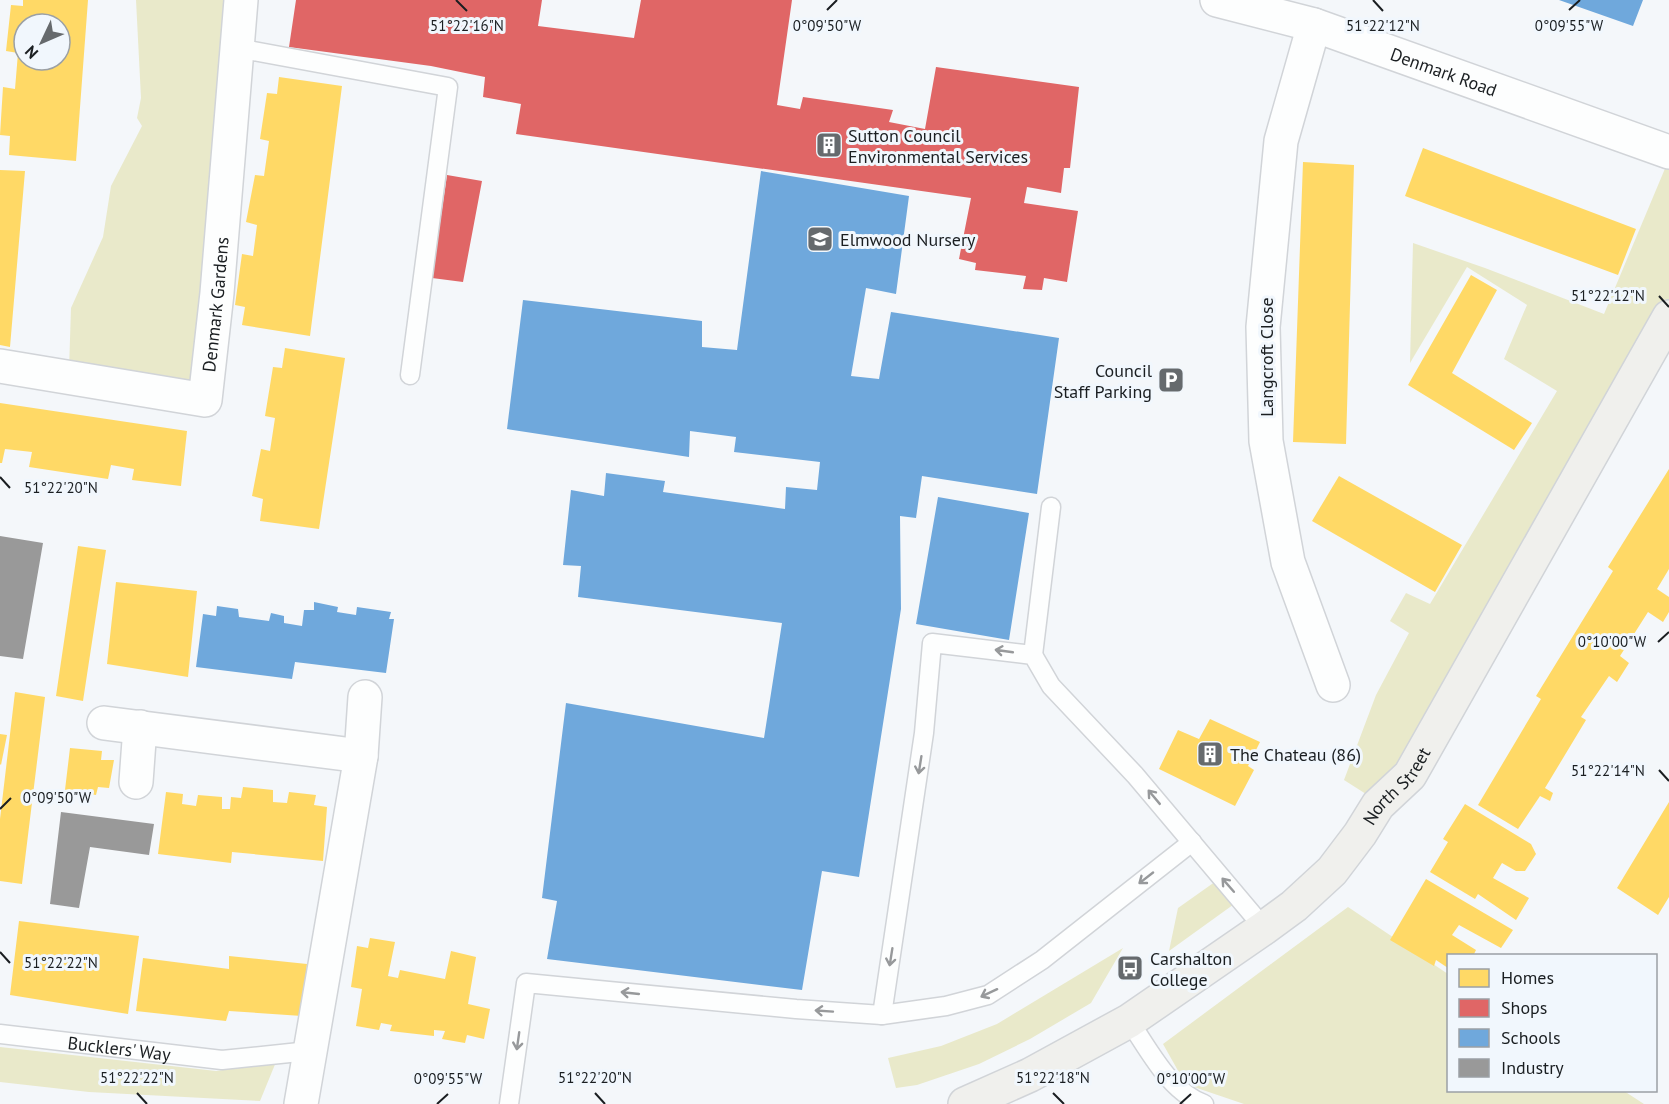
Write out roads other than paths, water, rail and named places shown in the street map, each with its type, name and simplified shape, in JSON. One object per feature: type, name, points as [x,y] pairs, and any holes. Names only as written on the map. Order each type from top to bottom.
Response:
[{"type":"main road","name":"North Street","points":[[965,1104],[1030,1075],[1129,1021],[1264,928],[1301,900],[1332,870],[1360,834],[1378,805],[1410,775],[1669,316]]},
{"type":"street","name":"Denmark Gardens","points":[[0,366],[205,400],[217,292],[241,0]]},
{"type":"street","name":"Denmark Road","points":[[1217,0],[1314,25],[1669,152]]},
{"type":"street","name":"Langcroft Close","points":[[1314,25],[1281,141],[1263,327],[1266,441],[1288,561],[1333,685]]},
{"type":"street","points":[[302,1104],[309,1051],[361,756],[365,697]]},
{"type":"street","points":[[104,723],[361,756]]},
{"type":"street","points":[[136,782],[140,727]]},
{"type":"lane","points":[[237,48],[448,87],[410,375]]},
{"type":"lane","points":[[1051,507],[1033,655],[1051,686],[1135,775],[1264,928]]},
{"type":"lane","points":[[882,1015],[924,733],[932,644],[1033,655]]},
{"type":"lane","points":[[509,1104],[526,983],[882,1015],[946,1006],[988,996],[1042,960],[1192,842]]},
{"type":"lane","points":[[1129,1021],[1175,1086],[1189,1098],[1204,1104]]},
{"type":"lane","name":"Bucklers' Way","points":[[0,1034],[222,1060],[309,1051]]},
{"type":"place","name":"Sutton Council Environmental Services","points":[[829,145]]},
{"type":"place","name":"Elmwood Nursery","points":[[820,239]]},
{"type":"place","name":"Council Staff Parking","points":[[1171,380]]},
{"type":"place","name":"The Chateau (86)","points":[[1210,754]]},
{"type":"place","name":"Carshalton College","points":[[1130,968]]}]
